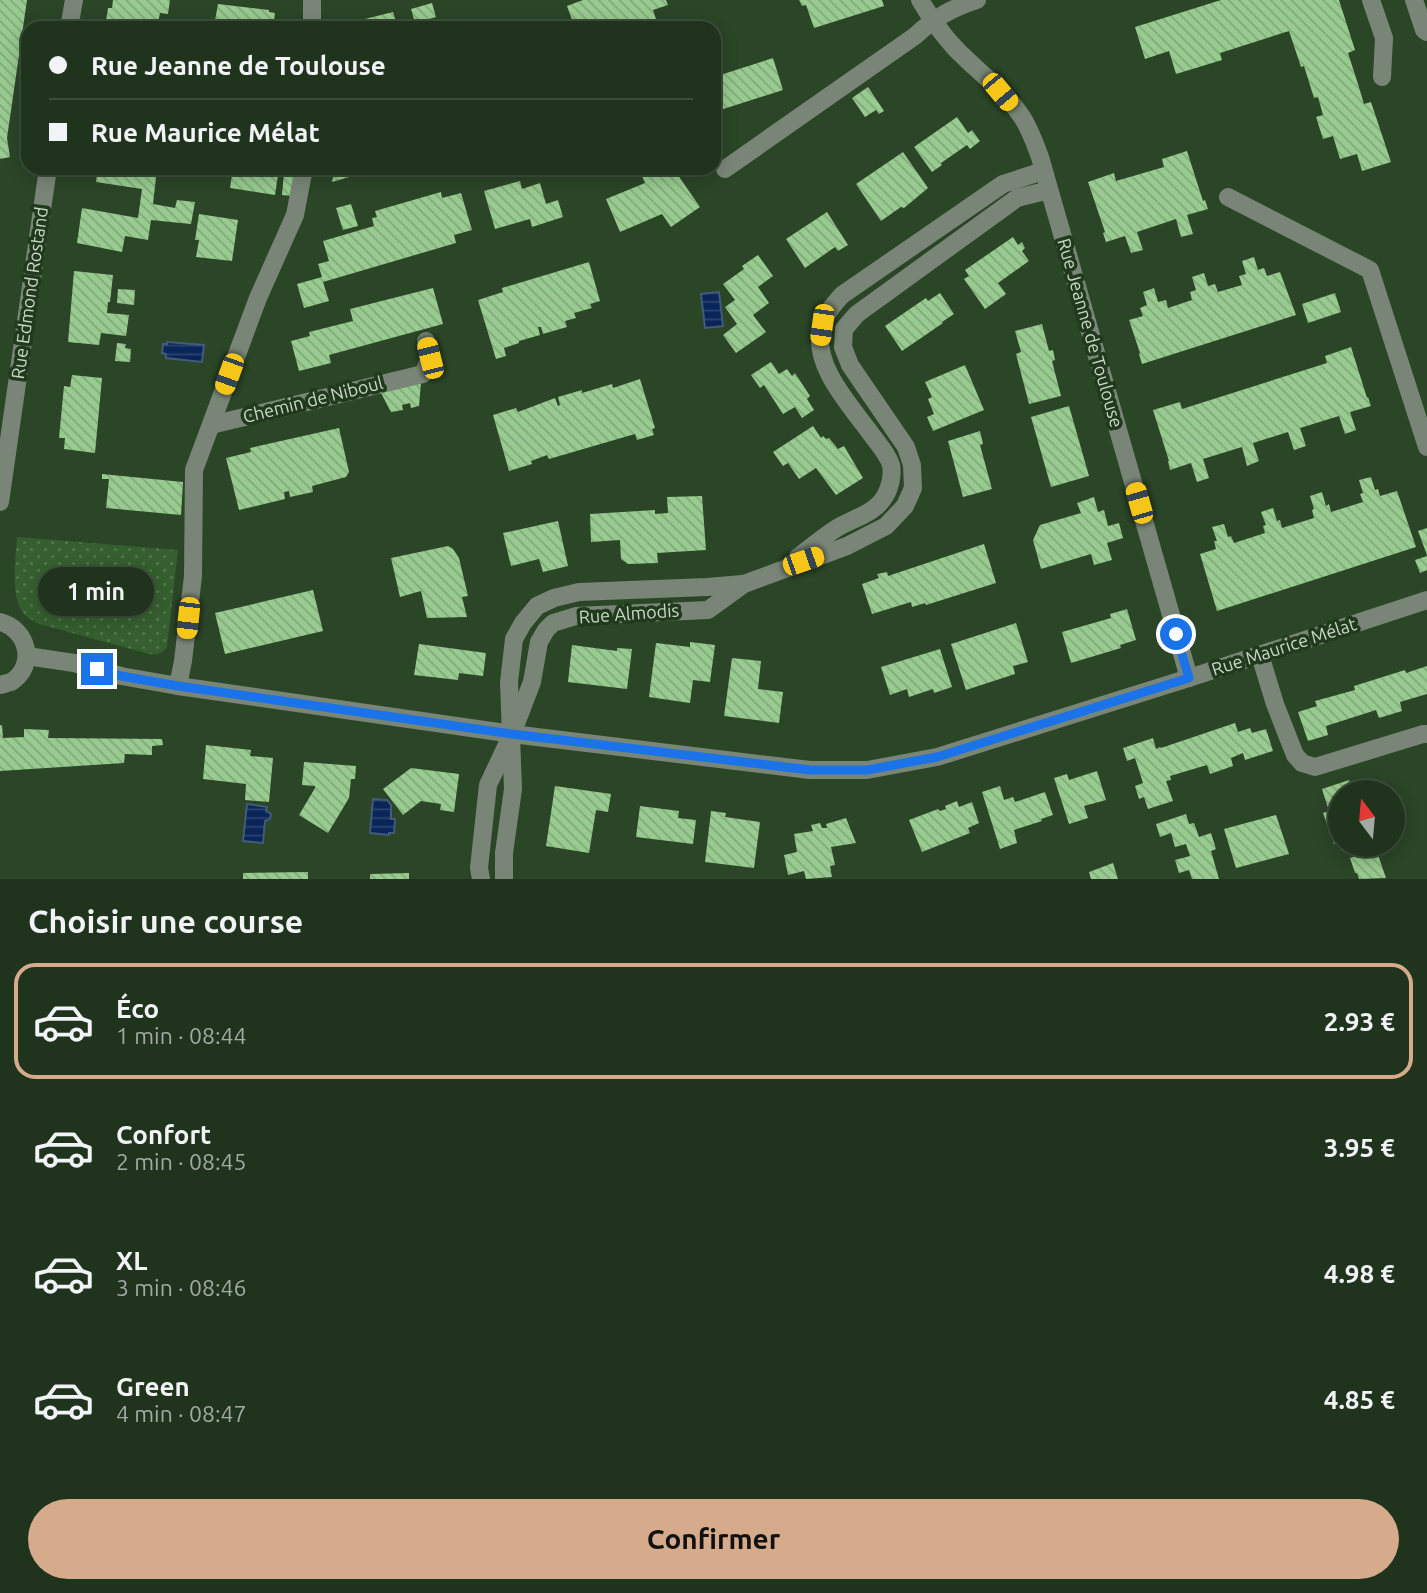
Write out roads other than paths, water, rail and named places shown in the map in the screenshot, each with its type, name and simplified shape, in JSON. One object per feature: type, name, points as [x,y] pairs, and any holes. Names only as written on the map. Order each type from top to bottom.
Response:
[{"type":"street","points":[[70,21],[74,0]]},
{"type":"street","points":[[312,0],[312,21]]},
{"type":"street","name":"Rue Jeanne de Toulouse","points":[[920,0],[955,48],[992,83],[1023,118],[1037,149],[1189,678]]},
{"type":"street","points":[[725,169],[915,36],[932,20],[977,0]]},
{"type":"street","points":[[1371,0],[1384,38],[1382,77]]},
{"type":"street","points":[[1414,0],[1427,32]]},
{"type":"street","name":"Rue Almodis","points":[[781,569],[838,527],[875,508],[886,496],[891,480],[891,465],[883,450],[831,378],[824,363],[819,344],[822,325],[831,308],[842,295],[1003,184],[1043,171]]},
{"type":"street","name":"Rue Edmond Rostand","points":[[0,502],[47,175]]},
{"type":"street","name":"Chemin de Niboul","points":[[178,686],[193,576],[194,470],[258,298],[295,215],[303,175]]},
{"type":"street","name":"Rue Almodis","points":[[512,734],[533,682],[539,642],[553,623],[576,617],[708,610],[744,584],[847,546],[886,526],[905,506],[913,488],[912,465],[906,447],[850,365],[843,347],[844,329],[856,314],[1017,198],[1049,190]]},
{"type":"street","points":[[1228,197],[1370,270],[1427,447]]},
{"type":"street","name":"Chemin de Niboul","points":[[211,425],[423,374],[430,358],[426,341]]},
{"type":"street","name":"Rue Almodis","points":[[512,734],[509,682],[514,639],[537,606],[554,598],[579,593],[744,584]]},
{"type":"street","name":"Rue Maurice Mélat","points":[[27,656],[74,663],[121,676],[178,686],[512,734],[810,770],[867,770],[937,757],[1427,600]]},
{"type":"street","points":[[0,622],[9,624],[19,632],[25,643],[27,656],[22,670],[11,681],[0,685]]},
{"type":"street","points":[[1260,655],[1280,717],[1295,755],[1301,763],[1315,767],[1427,734]]},
{"type":"street","points":[[481,879],[479,868],[488,785],[512,734]]},
{"type":"street","points":[[504,879],[504,853],[513,789],[512,734]]},
{"type":"street","points":[[482,851],[504,853]]},
{"type":"water","points":[[719,292],[723,326],[705,328],[701,294]]},
{"type":"water","points":[[163,344],[204,345],[202,362],[166,358],[166,354],[162,353]]},
{"type":"water","points":[[373,799],[387,800],[391,805],[391,819],[395,819],[394,833],[370,833]]},
{"type":"water","points":[[247,804],[267,807],[266,811],[271,814],[270,819],[265,821],[263,843],[243,841]]}]
